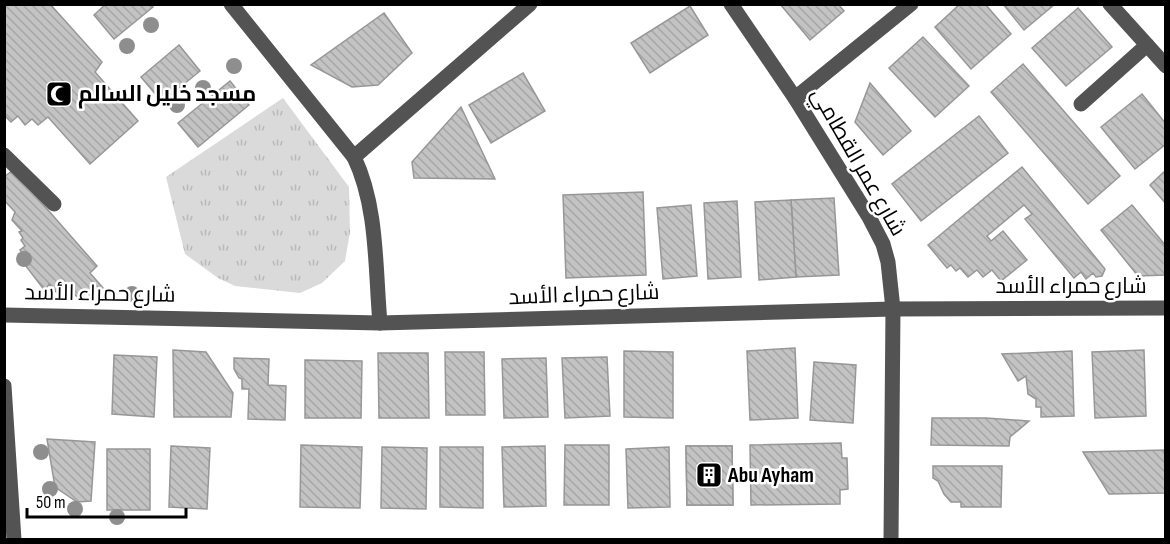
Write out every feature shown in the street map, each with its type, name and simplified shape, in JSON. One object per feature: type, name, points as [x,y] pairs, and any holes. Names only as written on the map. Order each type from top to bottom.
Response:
[{"type":"street","points":[[231,4],[354,157],[363,175],[369,197],[380,323]]},
{"type":"street","name":"شارع عمر القطامي","points":[[731,4],[795,98],[869,217],[883,244],[891,279],[893,309],[891,540]]},
{"type":"street","points":[[795,98],[911,4]]},
{"type":"street","points":[[1110,4],[1166,66]]},
{"type":"street","points":[[354,157],[525,6]]},
{"type":"street","points":[[1081,104],[1147,45]]},
{"type":"street","points":[[4,155],[54,204]]},
{"type":"street","name":"شارع حمراء الأسد","points":[[4,315],[380,323],[893,309],[1166,308]]},
{"type":"street","points":[[4,386],[14,540]]},
{"type":"green space","points":[[283,98],[349,187],[350,232],[345,261],[322,283],[300,293],[235,286],[218,278],[185,254],[166,177]]},
{"type":"building","name":"مسجد خليل السالم","points":[[4,4],[50,4],[102,62],[95,72],[138,121],[90,164],[48,117],[38,125],[32,119],[25,125],[18,116],[11,122],[4,115]]},
{"type":"building","points":[[106,4],[150,4],[153,7],[114,39],[94,15]]},
{"type":"building","points":[[780,4],[838,4],[844,11],[810,40]]},
{"type":"building","points":[[960,4],[985,4],[1011,34],[971,69],[935,27]]},
{"type":"building","points":[[1003,4],[1055,4],[1024,30]]},
{"type":"building","points":[[690,6],[708,35],[650,73],[631,43]]},
{"type":"building","points":[[1078,8],[1112,47],[1066,86],[1032,48]]},
{"type":"building","points":[[384,13],[412,53],[378,85],[352,87],[311,65]]},
{"type":"building","points":[[923,37],[969,86],[935,117],[889,68]]},
{"type":"building","points":[[179,45],[200,71],[162,102],[141,77]]},
{"type":"building","points":[[1023,64],[1120,176],[1088,204],[991,92]]},
{"type":"building","points":[[523,73],[545,111],[491,143],[469,105]]},
{"type":"building","points":[[230,81],[249,105],[198,147],[178,123]]},
{"type":"building","points":[[870,83],[911,131],[883,155],[855,122]]},
{"type":"building","points":[[1142,94],[1166,124],[1166,144],[1135,169],[1101,127]]},
{"type":"building","points":[[461,107],[495,179],[414,178],[412,162]]},
{"type":"building","points":[[979,116],[1008,153],[921,221],[892,184]]},
{"type":"building","points":[[1022,167],[1105,269],[1102,276],[1096,277],[1093,273],[1086,279],[1081,272],[1074,278],[1025,219],[1032,214],[1024,205],[987,236],[991,241],[1003,231],[1027,260],[1001,281],[992,270],[983,277],[977,270],[968,277],[960,268],[956,271],[951,265],[947,268],[928,245]]},
{"type":"building","points":[[13,170],[97,266],[90,273],[103,288],[92,298],[87,292],[79,299],[69,288],[65,292],[62,289],[57,293],[49,284],[45,291],[22,261],[26,258],[20,250],[25,246],[19,232],[22,231],[12,220],[15,212],[4,200],[4,177]]},
{"type":"building","points":[[1166,170],[1166,204],[1150,185]]},
{"type":"building","points":[[643,192],[646,275],[566,278],[563,195]]},
{"type":"building","points":[[834,198],[839,275],[796,277],[791,200]]},
{"type":"building","points":[[791,200],[796,277],[759,280],[755,202]]},
{"type":"building","points":[[737,201],[741,277],[708,279],[704,203]]},
{"type":"building","points":[[691,205],[697,276],[663,279],[657,208]]},
{"type":"building","points":[[1132,205],[1166,246],[1166,275],[1138,276],[1101,230]]},
{"type":"building","points":[[795,348],[798,418],[750,420],[747,351]]},
{"type":"building","points":[[173,350],[206,352],[233,393],[231,417],[174,417]]},
{"type":"building","points":[[1144,350],[1146,416],[1095,418],[1092,352]]},
{"type":"building","points":[[624,351],[673,352],[673,418],[624,417]]},
{"type":"building","points":[[1072,351],[1074,416],[1041,417],[1041,407],[1036,407],[1036,399],[1028,394],[1026,376],[1018,381],[1002,354]]},
{"type":"building","points":[[445,352],[484,352],[485,415],[446,415]]},
{"type":"building","points":[[378,353],[428,353],[429,418],[379,418]]},
{"type":"building","points":[[114,355],[157,357],[154,417],[112,414]]},
{"type":"building","points":[[607,357],[610,416],[565,418],[562,358]]},
{"type":"building","points":[[234,358],[269,359],[268,385],[286,386],[285,420],[248,419],[249,389],[242,389],[242,379],[234,369]]},
{"type":"building","points":[[546,358],[548,417],[504,418],[502,359]]},
{"type":"building","points":[[305,360],[362,361],[361,418],[305,418]]},
{"type":"building","points":[[814,362],[856,365],[853,423],[810,420]]},
{"type":"building","points":[[932,418],[1029,421],[1010,437],[1009,446],[931,445]]},
{"type":"building","points":[[47,439],[95,442],[91,501],[77,502],[55,487]]},
{"type":"building","points":[[841,443],[842,458],[847,458],[848,489],[840,490],[840,504],[751,505],[750,445]]},
{"type":"building","points":[[301,445],[362,447],[360,508],[300,507]]},
{"type":"building","points":[[565,445],[609,445],[609,505],[564,505]]},
{"type":"building","points":[[171,446],[210,448],[207,509],[169,507]]},
{"type":"building","points":[[545,446],[546,506],[504,507],[502,447]]},
{"type":"building","name":"Abu Ayham","points":[[686,446],[732,446],[733,505],[687,505]]},
{"type":"building","name":"Abu Ayham","points":[[686,446],[732,446],[733,505],[687,505]]},
{"type":"building","points":[[382,447],[427,448],[426,509],[381,508]]},
{"type":"building","points":[[440,447],[483,447],[483,508],[440,507]]},
{"type":"building","points":[[669,447],[670,507],[628,508],[626,449]]},
{"type":"building","points":[[107,449],[150,449],[150,510],[107,510]]},
{"type":"building","points":[[1166,450],[1166,493],[1109,494],[1083,452]]},
{"type":"building","points":[[933,466],[1002,466],[1001,507],[961,507],[961,502],[951,502],[938,481],[933,478]]},
{"type":"place","name":"مسجد خليل السالم","points":[[59,94]]},
{"type":"place","name":"Abu Ayham","points":[[709,475]]}]
